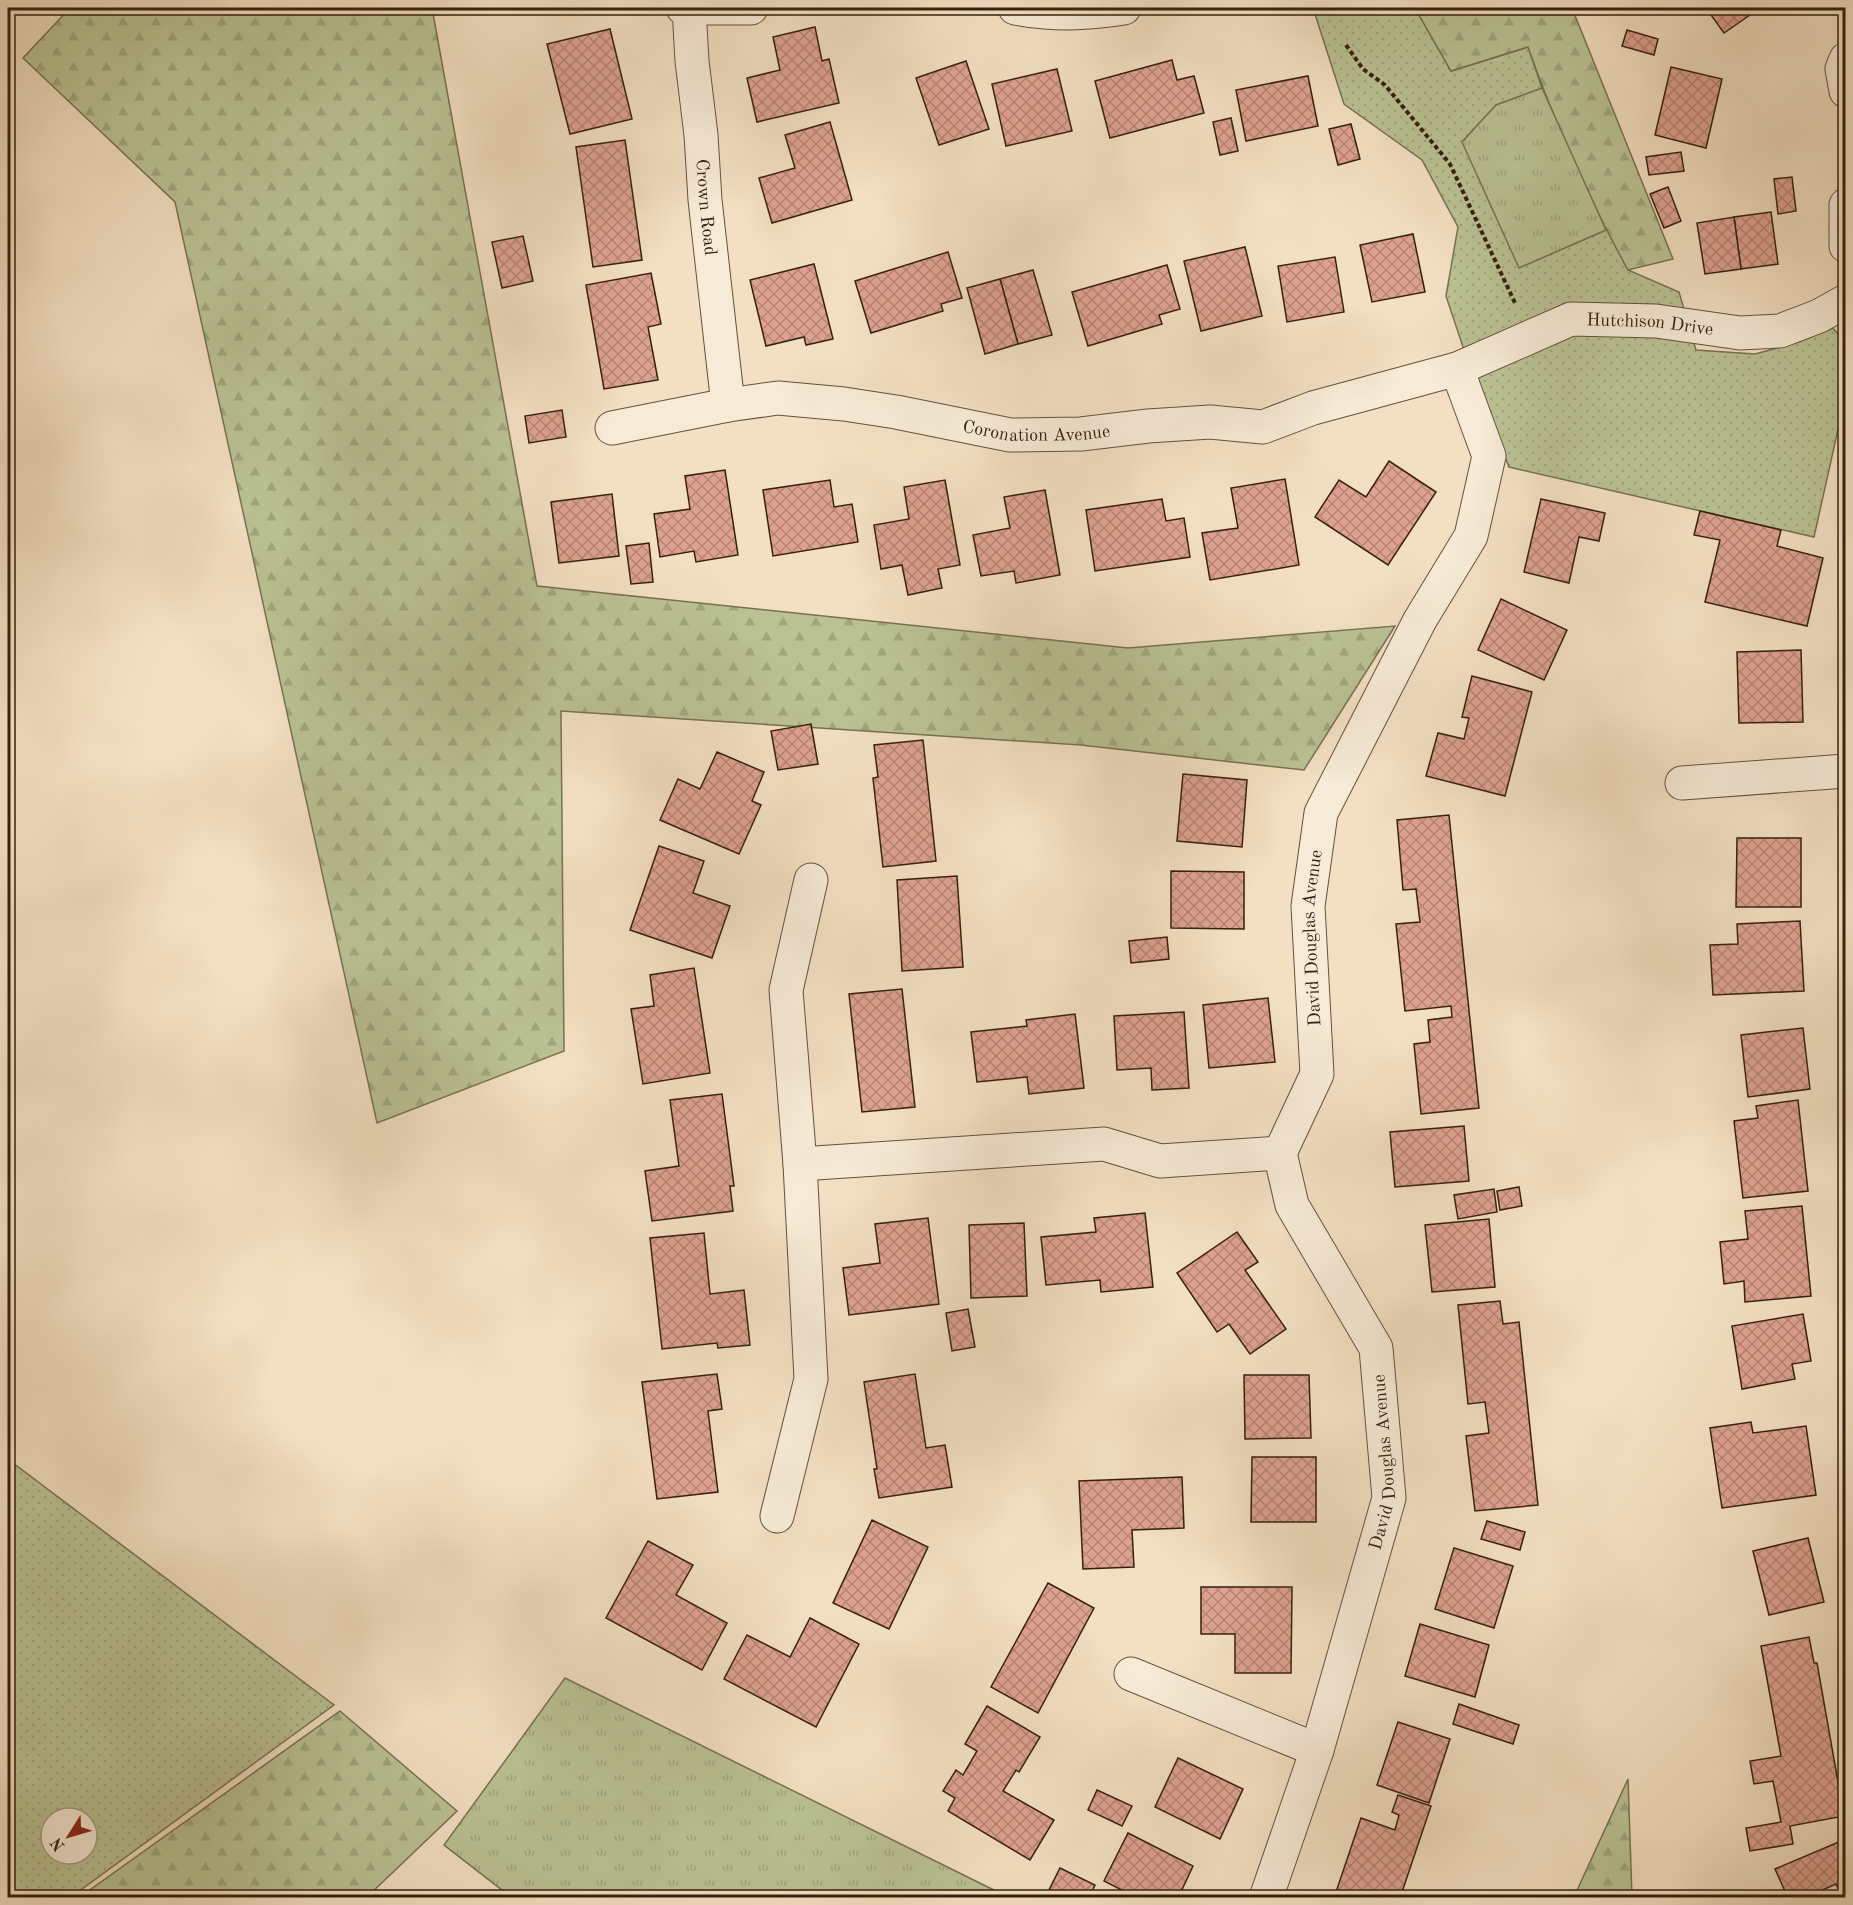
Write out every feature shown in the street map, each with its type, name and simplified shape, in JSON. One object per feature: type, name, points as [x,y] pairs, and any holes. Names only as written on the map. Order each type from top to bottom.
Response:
[{"type":"street","name":"Crown Road","points":[[728,405],[686,8],[752,8]]},
{"type":"street","points":[[1016,8],[1040,13],[1124,8]]},
{"type":"street","points":[[1845,58],[1842,69],[1845,91]]},
{"type":"street","points":[[1845,205],[1845,246]]},
{"type":"street","name":"Hutchison Drive","points":[[1457,369],[1571,319],[1656,321],[1740,333],[1780,331],[1819,316],[1845,301]]},
{"type":"street","name":"Coronation Avenue","points":[[612,428],[728,405],[778,398],[844,404],[1010,435],[1081,434],[1210,422],[1263,427],[1313,408],[1457,369]]},
{"type":"street","name":"David Douglas Avenue","points":[[1266,1898],[1317,1750],[1389,1498],[1376,1348],[1292,1206],[1280,1153],[1317,1074],[1308,906],[1321,813],[1420,620],[1471,536],[1490,456],[1457,369]]},
{"type":"street","points":[[1682,783],[1845,771]]},
{"type":"street","points":[[777,1516],[811,1379],[800,1164],[786,990],[811,880]]},
{"type":"street","points":[[800,1164],[1104,1144],[1160,1161],[1280,1153]]},
{"type":"street","points":[[1131,1674],[1317,1750]]},
{"type":"path","points":[[1346,45],[1363,69],[1385,85],[1450,164],[1519,309],[1529,337]]},
{"type":"green space","points":[[70,8],[432,8],[537,586],[1128,648],[1395,626],[1304,770],[1081,745],[561,711],[564,1051],[377,1123],[175,202],[23,58]]},
{"type":"green space","points":[[1313,8],[1415,8],[1451,71],[1528,47],[1542,88],[1628,270],[1679,292],[1696,350],[1755,354],[1799,342],[1833,328],[1845,343],[1845,398],[1814,537],[1509,467],[1474,380],[1446,296],[1458,227],[1422,160],[1344,104]]},
{"type":"green space","points":[[1415,8],[1572,8],[1673,259],[1628,270],[1574,161],[1528,47],[1451,71]]},
{"type":"green space","points":[[1542,88],[1606,230],[1519,268],[1462,142],[1496,105]]},
{"type":"green space","points":[[8,1463],[13,1463],[334,1705],[71,1897],[8,1897]]},
{"type":"green space","points":[[565,1678],[1008,1897],[511,1897],[444,1845]]},
{"type":"green space","points":[[340,1711],[457,1811],[367,1897],[80,1897]]},
{"type":"green space","points":[[1628,1779],[1632,1897],[1574,1897]]},
{"type":"building","points":[[1706,8],[1760,8],[1724,33]]},
{"type":"building","points":[[815,27],[822,61],[829,59],[839,103],[757,122],[747,78],[780,70],[773,37]]},
{"type":"building","points":[[610,29],[632,119],[570,134],[547,44]]},
{"type":"building","points":[[1627,30],[1658,39],[1654,55],[1622,46]]},
{"type":"building","points":[[1172,60],[1177,80],[1194,76],[1204,113],[1110,138],[1095,81]]},
{"type":"building","points":[[966,61],[989,129],[939,145],[916,78]]},
{"type":"building","points":[[1671,67],[1722,79],[1706,148],[1655,135]]},
{"type":"building","points":[[1057,69],[1072,131],[1006,146],[992,84]]},
{"type":"building","points":[[1308,76],[1318,126],[1246,141],[1236,90]]},
{"type":"building","points":[[1231,118],[1238,151],[1220,155],[1213,122]]},
{"type":"building","points":[[830,122],[852,200],[772,223],[759,178],[795,168],[785,135]]},
{"type":"building","points":[[1351,124],[1360,159],[1338,165],[1329,129]]},
{"type":"building","points":[[625,140],[642,260],[593,267],[576,147]]},
{"type":"building","points":[[1681,152],[1684,171],[1649,175],[1646,157]]},
{"type":"building","points":[[1792,177],[1796,211],[1778,214],[1774,179]]},
{"type":"building","points":[[1668,187],[1681,221],[1664,228],[1650,194]]},
{"type":"building","points":[[1771,212],[1778,264],[1741,269],[1734,217]]},
{"type":"building","points":[[1734,217],[1741,269],[1705,274],[1697,223]]},
{"type":"building","points":[[1413,234],[1425,292],[1372,302],[1360,245]]},
{"type":"building","points":[[523,236],[533,281],[502,288],[492,242]]},
{"type":"building","points":[[1245,247],[1262,316],[1201,331],[1184,261]]},
{"type":"building","points":[[948,252],[962,298],[941,304],[943,311],[871,333],[855,281]]},
{"type":"building","points":[[1335,257],[1344,312],[1287,322],[1278,266]]},
{"type":"building","points":[[814,264],[833,339],[806,345],[804,337],[766,346],[750,280]]},
{"type":"building","points":[[1167,265],[1180,309],[1159,315],[1162,324],[1088,346],[1072,292]]},
{"type":"building","points":[[1033,270],[1052,335],[1018,344],[1000,279]]},
{"type":"building","points":[[651,273],[661,324],[648,327],[658,380],[604,389],[586,285]]},
{"type":"building","points":[[1000,279],[1018,344],[985,354],[967,288]]},
{"type":"building","points":[[562,410],[566,437],[529,443],[525,416]]},
{"type":"building","points":[[1846,447],[1846,475],[1841,474]]},
{"type":"building","points":[[1389,461],[1436,492],[1388,565],[1315,517],[1339,480],[1366,497]]},
{"type":"building","points":[[725,470],[738,555],[696,562],[694,551],[660,557],[654,514],[690,509],[685,476]]},
{"type":"building","points":[[1285,479],[1299,565],[1210,580],[1202,533],[1238,528],[1231,488]]},
{"type":"building","points":[[830,480],[834,507],[852,504],[858,542],[773,556],[763,490]]},
{"type":"building","points":[[945,480],[960,565],[938,569],[942,588],[908,595],[902,565],[881,569],[874,525],[909,519],[904,487]]},
{"type":"building","points":[[1045,490],[1060,575],[1016,583],[1014,571],[981,576],[973,535],[1010,528],[1004,497]]},
{"type":"building","points":[[612,494],[619,556],[559,563],[551,502]]},
{"type":"building","points":[[1162,499],[1166,521],[1184,518],[1190,557],[1095,571],[1086,510]]},
{"type":"building","points":[[1541,499],[1605,513],[1599,541],[1579,537],[1569,583],[1524,572]]},
{"type":"building","points":[[1700,511],[1781,530],[1777,546],[1823,558],[1807,626],[1705,602],[1720,540],[1694,535]]},
{"type":"building","points":[[649,543],[653,582],[631,584],[626,546]]},
{"type":"building","points":[[1501,599],[1567,630],[1544,680],[1478,650]]},
{"type":"building","points":[[1801,650],[1803,722],[1739,723],[1737,652]]},
{"type":"building","points":[[1472,676],[1532,692],[1505,796],[1426,776],[1438,733],[1464,739],[1469,718],[1462,717]]},
{"type":"building","points":[[811,724],[818,764],[778,770],[771,731]]},
{"type":"building","points":[[923,740],[936,861],[883,867],[873,778],[878,777],[874,745]]},
{"type":"building","points":[[717,752],[764,772],[752,801],[761,805],[739,854],[660,820],[678,779],[700,789]]},
{"type":"building","points":[[1183,774],[1247,780],[1242,847],[1177,841]]},
{"type":"building","points":[[1449,815],[1479,1108],[1421,1114],[1414,1044],[1430,1042],[1428,1020],[1452,1017],[1451,1006],[1405,1011],[1396,924],[1420,922],[1416,889],[1403,890],[1397,820]]},
{"type":"building","points":[[1737,838],[1801,838],[1801,907],[1736,907]]},
{"type":"building","points":[[659,846],[704,861],[693,893],[730,906],[712,958],[630,930]]},
{"type":"building","points":[[1171,871],[1244,872],[1244,929],[1171,928]]},
{"type":"building","points":[[957,876],[963,967],[902,971],[897,880]]},
{"type":"building","points":[[1800,921],[1804,991],[1713,995],[1710,945],[1738,944],[1737,924]]},
{"type":"building","points":[[1167,937],[1169,959],[1131,963],[1129,941]]},
{"type":"building","points":[[694,968],[710,1073],[643,1084],[631,1009],[654,1006],[650,975]]},
{"type":"building","points":[[902,989],[915,1107],[862,1112],[849,994]]},
{"type":"building","points":[[1268,998],[1275,1062],[1209,1068],[1203,1005]]},
{"type":"building","points":[[1184,1012],[1189,1088],[1152,1090],[1151,1068],[1117,1070],[1114,1016]]},
{"type":"building","points":[[1075,1014],[1084,1088],[1029,1094],[1027,1077],[977,1082],[971,1032],[1027,1026],[1026,1020]]},
{"type":"building","points":[[1803,1028],[1810,1089],[1748,1097],[1741,1035]]},
{"type":"building","points":[[722,1094],[734,1186],[730,1186],[733,1211],[652,1221],[645,1171],[679,1166],[670,1100]]},
{"type":"building","points":[[1798,1100],[1808,1191],[1743,1198],[1734,1121],[1758,1118],[1756,1106]]},
{"type":"building","points":[[1464,1126],[1469,1181],[1395,1187],[1390,1132]]},
{"type":"building","points":[[1519,1187],[1522,1206],[1500,1210],[1497,1191]]},
{"type":"building","points":[[1494,1189],[1497,1212],[1458,1219],[1454,1195]]},
{"type":"building","points":[[1802,1206],[1811,1296],[1745,1302],[1744,1281],[1724,1284],[1720,1242],[1748,1239],[1745,1211]]},
{"type":"building","points":[[1145,1213],[1153,1287],[1101,1292],[1100,1280],[1046,1285],[1041,1237],[1096,1232],[1094,1218]]},
{"type":"building","points":[[928,1218],[939,1304],[849,1315],[843,1268],[880,1263],[875,1224]]},
{"type":"building","points":[[1489,1219],[1495,1287],[1432,1292],[1425,1225]]},
{"type":"building","points":[[1024,1223],[1027,1296],[971,1298],[969,1225]]},
{"type":"building","points":[[1237,1232],[1258,1262],[1245,1270],[1286,1329],[1250,1354],[1229,1324],[1217,1332],[1177,1273]]},
{"type":"building","points":[[704,1233],[710,1294],[744,1290],[750,1345],[718,1348],[717,1343],[662,1349],[650,1238]]},
{"type":"building","points":[[1500,1301],[1503,1324],[1519,1322],[1538,1505],[1475,1511],[1466,1436],[1489,1433],[1485,1402],[1468,1404],[1458,1305]]},
{"type":"building","points":[[968,1309],[975,1347],[952,1351],[946,1313]]},
{"type":"building","points":[[1803,1314],[1811,1361],[1792,1364],[1795,1379],[1742,1389],[1732,1326]]},
{"type":"building","points":[[717,1374],[722,1409],[708,1411],[718,1492],[657,1499],[642,1382]]},
{"type":"building","points":[[915,1374],[926,1448],[945,1445],[952,1487],[879,1498],[864,1382]]},
{"type":"building","points":[[1244,1375],[1309,1375],[1311,1438],[1245,1439]]},
{"type":"building","points":[[1751,1422],[1753,1433],[1806,1426],[1816,1495],[1722,1508],[1710,1428]]},
{"type":"building","points":[[1252,1457],[1316,1457],[1316,1522],[1251,1522]]},
{"type":"building","points":[[1182,1477],[1184,1528],[1132,1530],[1134,1567],[1083,1569],[1079,1481]]},
{"type":"building","points":[[872,1520],[928,1547],[889,1629],[833,1603]]},
{"type":"building","points":[[1487,1521],[1525,1532],[1520,1550],[1481,1539]]},
{"type":"building","points":[[1808,1538],[1824,1602],[1769,1615],[1753,1551]]},
{"type":"building","points":[[648,1541],[693,1565],[676,1595],[727,1623],[702,1670],[606,1618]]},
{"type":"building","points":[[1454,1548],[1513,1566],[1494,1628],[1435,1609]]},
{"type":"building","points":[[1048,1583],[1094,1608],[1038,1713],[991,1687]]},
{"type":"building","points":[[1201,1587],[1292,1587],[1291,1673],[1235,1673],[1235,1634],[1201,1634]]},
{"type":"building","points":[[810,1618],[859,1644],[816,1727],[724,1679],[747,1635],[790,1657]]},
{"type":"building","points":[[1420,1624],[1489,1645],[1475,1697],[1405,1676]]},
{"type":"building","points":[[1809,1637],[1814,1663],[1817,1663],[1844,1816],[1790,1826],[1793,1844],[1750,1851],[1746,1828],[1781,1822],[1773,1781],[1754,1784],[1750,1761],[1781,1756],[1761,1646]]},
{"type":"building","points":[[1459,1704],[1519,1725],[1513,1744],[1453,1724]]},
{"type":"building","points":[[987,1706],[1040,1737],[1019,1772],[1016,1770],[1003,1791],[1054,1820],[1030,1860],[948,1811],[955,1798],[943,1791],[956,1770],[963,1775],[977,1751],[965,1744]]},
{"type":"building","points":[[1398,1722],[1450,1739],[1429,1803],[1377,1785]]},
{"type":"building","points":[[1178,1758],[1243,1789],[1220,1839],[1155,1807]]},
{"type":"building","points":[[1097,1790],[1132,1806],[1122,1826],[1088,1810]]},
{"type":"building","points":[[1398,1795],[1431,1806],[1400,1898],[1334,1898],[1361,1818],[1395,1830],[1399,1815],[1392,1812]]},
{"type":"building","points":[[1128,1833],[1193,1866],[1178,1898],[1137,1898],[1104,1881]]},
{"type":"building","points":[[1846,1839],[1846,1898],[1842,1898],[1836,1884],[1804,1898],[1788,1898],[1775,1869]]},
{"type":"building","points":[[1060,1868],[1095,1885],[1089,1898],[1065,1898],[1049,1890]]}]
